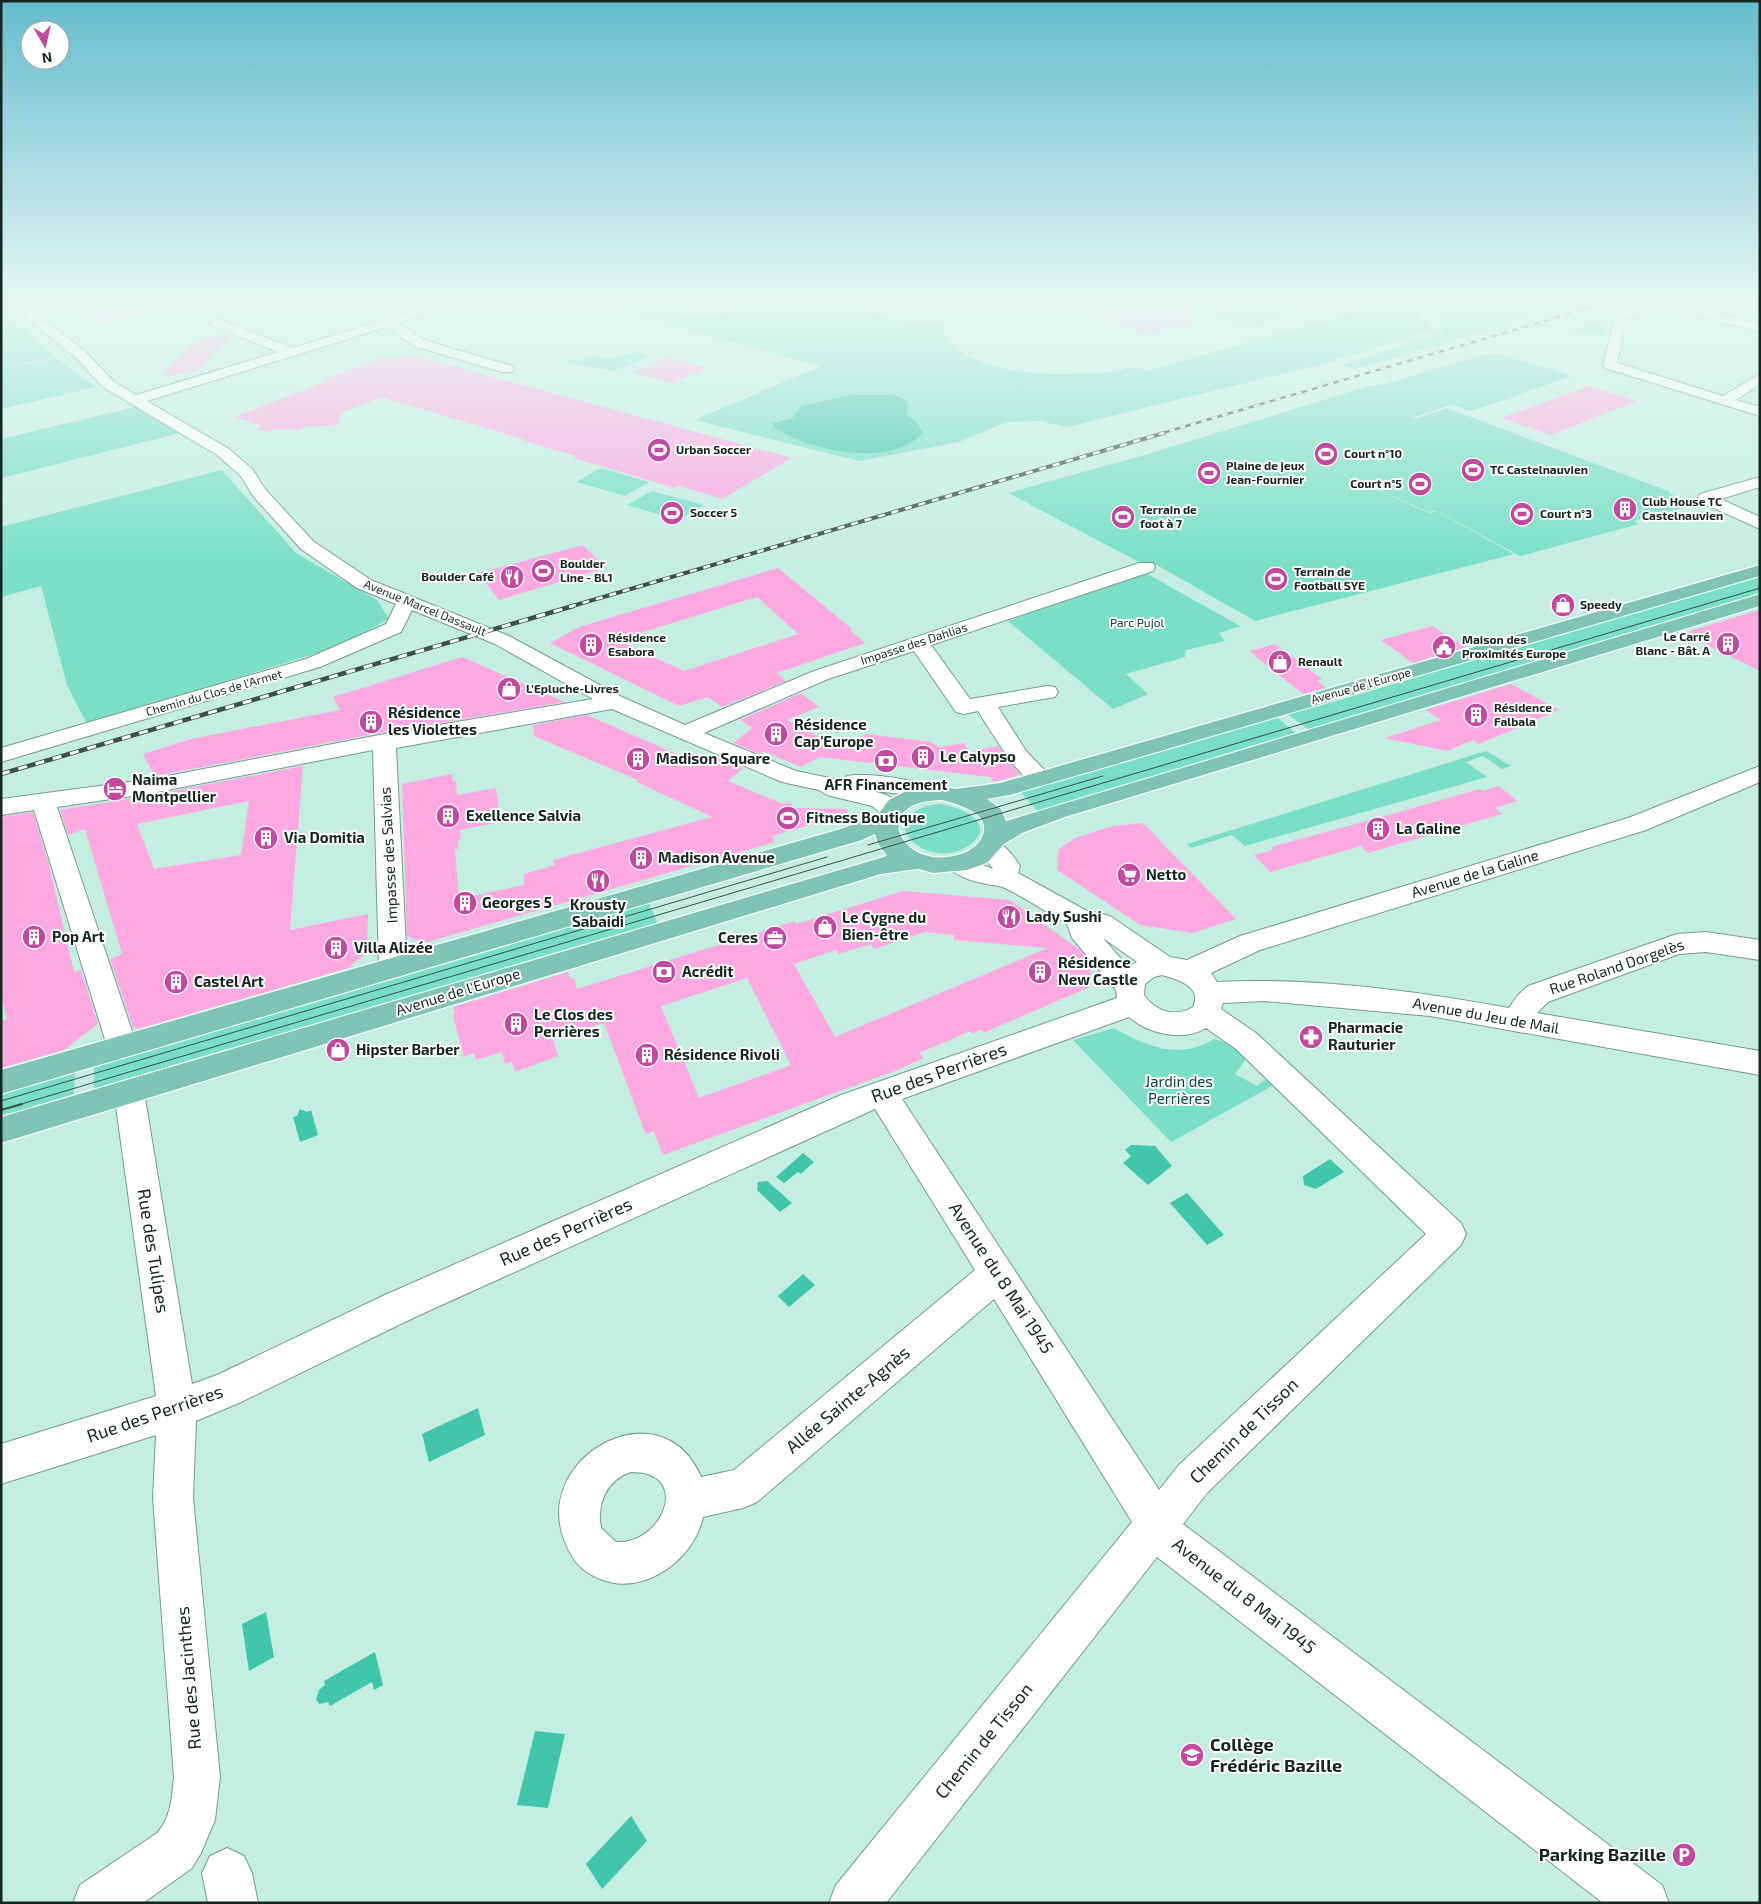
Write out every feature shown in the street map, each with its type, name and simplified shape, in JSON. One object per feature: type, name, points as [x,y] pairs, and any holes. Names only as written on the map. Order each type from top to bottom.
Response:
[{"type":"main road","name":"Avenue de l'Europe","points":[[960,795],[992,793],[1042,779],[1760,570]]},
{"type":"main road","points":[[889,814],[886,834],[892,846],[902,854],[916,861],[937,865],[959,864],[983,855],[1013,827],[1056,812],[1760,600]]},
{"type":"main road","points":[[1,1082],[843,836],[889,814],[907,800],[926,794],[960,795],[976,801],[994,816],[998,827],[994,843]]},
{"type":"main road","name":"Avenue de l'Europe","points":[[1,1130],[876,867],[896,862],[916,861]]},
{"type":"street","name":"Avenue Marcel Dassault","points":[[111,386],[137,399],[223,452],[247,473],[258,492],[306,545],[364,584],[409,604],[465,623],[502,640],[614,702],[686,734],[790,777],[826,784],[834,790],[880,800],[889,814]]},
{"type":"street","points":[[118,390],[149,386]]},
{"type":"street","points":[[137,399],[178,386]]},
{"type":"street","points":[[1675,386],[1760,412]]},
{"type":"street","points":[[1725,401],[1748,386]]},
{"type":"street","points":[[1760,482],[1706,498],[1760,524]]},
{"type":"street","name":"Impasse des Dahlias","points":[[686,734],[700,726],[821,675],[1146,567]]},
{"type":"street","name":"Chemin du Clos de l'Armet","points":[[1,756],[313,663],[394,628],[402,608],[409,604]]},
{"type":"street","points":[[918,642],[964,707],[1047,692]]},
{"type":"street","points":[[1,807],[152,786],[374,743],[384,743],[614,702]]},
{"type":"street","points":[[984,703],[1018,755],[1042,779]]},
{"type":"street","name":"Impasse des Salvias","points":[[384,743],[393,968]]},
{"type":"street","name":"Avenue de la Galine","points":[[1176,968],[1250,943],[1652,819],[1760,773]]},
{"type":"street","name":"Avenue Marcel Dassault","points":[[826,784],[836,780],[874,782],[926,794]]},
{"type":"street","points":[[43,801],[122,1046]]},
{"type":"street","points":[[994,843],[1007,866],[1004,877]]},
{"type":"street","points":[[959,864],[991,878],[1004,877],[1080,919],[1101,923],[1176,968],[1202,981],[1208,1003]]},
{"type":"street","name":"Avenue du Jeu de Mail","points":[[1080,919],[1082,931],[1132,995],[1151,1018],[1163,1023],[1188,1023],[1199,1019],[1208,1003],[1264,990],[1430,1004],[1760,1063]]},
{"type":"street","name":"Rue Roland Dorgelès","points":[[1518,1020],[1527,1004],[1538,994],[1677,944],[1706,942],[1760,950]]},
{"type":"street","points":[[1132,995],[1133,979],[1140,972],[1150,967],[1176,968]]},
{"type":"street","name":"Rue des Perrières","points":[[1,1464],[177,1410],[226,1390],[400,1306],[852,1104],[882,1094],[1132,995]]},
{"type":"street","name":"Chemin de Tisson","points":[[854,1903],[1193,1479],[1449,1234],[1208,1003]]},
{"type":"street","name":"Rue des Tulipes","points":[[129,1092],[177,1410]]},
{"type":"street","name":"Avenue du 8 Mai 1945","points":[[882,1094],[1158,1525],[1178,1547],[1644,1903]]},
{"type":"street","name":"Allée Sainte-Agnès","points":[[686,1500],[743,1488],[997,1274]]},
{"type":"street","name":"Rue des Jacinthes","points":[[98,1903],[167,1856],[179,1845],[193,1814],[198,1777],[173,1498],[177,1410]]},
{"type":"green space","points":[[1,386],[96,387],[1,409]]},
{"type":"green space","points":[[775,386],[1234,386],[1067,427],[1040,421],[1007,422],[959,442],[859,461],[695,420]]},
{"type":"green space","name":"Plaine de jeux Jean-Fournier","points":[[1369,386],[1544,386],[1472,411],[1451,405],[1414,417],[1406,415],[1416,419],[1447,408],[1668,491],[1687,507],[1634,521],[1639,524],[1520,556],[1435,510],[1429,512],[1301,456],[1429,513],[1436,511],[1514,554],[1255,621],[1155,564],[1150,562],[1143,564],[1008,493],[1148,454]]},
{"type":"green space","points":[[139,406],[180,433],[1,478],[1,439]]},
{"type":"green space","points":[[601,468],[649,482],[625,496],[576,482]]},
{"type":"green space","points":[[222,470],[296,553],[377,600],[389,619],[337,647],[87,724],[67,685],[41,586],[1,597],[1,527]]},
{"type":"green space","name":"Soccer 5","points":[[652,491],[704,505],[679,520],[627,505]]},
{"type":"green space","name":"Parc Pujol","points":[[1144,572],[1240,626],[1219,633],[1225,641],[1186,650],[1185,657],[1126,674],[1148,694],[1113,709],[1008,621]]},
{"type":"green space","points":[[1760,574],[1760,595],[1309,730],[1286,713]]},
{"type":"green space","points":[[1274,715],[1298,735],[1038,812],[1018,789]]},
{"type":"green space","points":[[1486,751],[1511,766],[1502,769],[1483,756],[1466,762],[1487,777],[1245,846],[1232,835],[1191,848],[1187,844]]},
{"type":"green space","points":[[939,804],[966,812],[979,824],[980,830],[977,838],[968,846],[952,853],[936,853],[921,848],[910,839],[905,829],[907,819],[917,810]]},
{"type":"green space","points":[[647,899],[659,926],[240,1052],[232,1048],[138,1076],[127,1086],[109,1085],[94,1089],[94,1060]]},
{"type":"green space","name":"Jardin des Perrières","points":[[1114,1028],[1150,1045],[1175,1050],[1201,1046],[1214,1039],[1231,1044],[1246,1059],[1235,1074],[1257,1086],[1267,1078],[1274,1085],[1171,1142],[1073,1040]]},
{"type":"green space","points":[[76,1066],[73,1102],[1,1123],[1,1088]]},
{"type":"shaded area","points":[[851,395],[894,395],[906,400],[908,407],[906,414],[916,422],[923,433],[908,444],[891,450],[871,453],[828,449],[790,436],[774,428],[773,423],[793,418],[801,406]]},
{"type":"shaded area","points":[[300,1109],[307,1112],[311,1110],[318,1135],[300,1142],[293,1117],[297,1116]]},
{"type":"shaded area","points":[[1131,1145],[1155,1146],[1172,1166],[1148,1185],[1123,1163],[1131,1156],[1125,1150]]},
{"type":"shaded area","points":[[803,1153],[814,1162],[801,1174],[798,1172],[784,1183],[776,1177]]},
{"type":"shaded area","points":[[1330,1159],[1344,1172],[1316,1189],[1304,1185],[1303,1176]]},
{"type":"shaded area","points":[[767,1181],[792,1203],[780,1212],[757,1190],[758,1182]]},
{"type":"shaded area","points":[[1187,1193],[1224,1235],[1207,1245],[1170,1203]]},
{"type":"shaded area","points":[[803,1274],[815,1285],[789,1307],[778,1296]]},
{"type":"shaded area","points":[[478,1408],[485,1435],[429,1462],[422,1434]]},
{"type":"shaded area","points":[[266,1612],[274,1657],[249,1671],[242,1624]]},
{"type":"shaded area","points":[[375,1652],[383,1685],[374,1690],[372,1682],[330,1706],[328,1702],[319,1704],[316,1699],[319,1690],[325,1685],[324,1681]]},
{"type":"shaded area","points":[[535,1731],[565,1734],[548,1808],[517,1805]]},
{"type":"shaded area","points":[[631,1816],[647,1841],[602,1889],[586,1864]]},
{"type":"building","points":[[315,386],[526,386],[792,458],[722,499],[679,486],[675,488],[573,458],[576,456],[382,397],[341,413],[338,425],[306,427],[297,431],[290,429],[258,431],[260,425],[234,417]]},
{"type":"building","points":[[1589,386],[1637,401],[1551,435],[1501,418]]},
{"type":"building","name":"Boulder Line - BL1","points":[[583,545],[606,568],[499,600],[479,573]]},
{"type":"building","points":[[778,568],[852,629],[850,630],[865,643],[777,673],[786,681],[722,707],[708,697],[679,706],[550,643],[579,627]],"holes":[[[757,597],[798,634],[684,671],[617,640]]]},
{"type":"building","points":[[1760,610],[1760,671],[1684,633],[1739,616]]},
{"type":"building","points":[[1432,626],[1466,647],[1413,663],[1381,640]]},
{"type":"building","name":"Renault","points":[[1276,644],[1322,679],[1317,681],[1326,688],[1303,694],[1249,651]]},
{"type":"building","name":"Résidence les Violettes","points":[[462,657],[565,702],[374,734],[155,776],[143,754],[191,739],[340,710],[333,697]]},
{"type":"building","points":[[1511,684],[1559,710],[1479,744],[1473,740],[1447,751],[1385,738],[1441,720],[1425,710]]},
{"type":"building","points":[[801,693],[819,707],[787,720],[839,747],[866,734],[931,742],[939,747],[964,743],[970,752],[998,746],[1020,775],[994,782],[990,777],[820,757],[801,767],[763,751],[760,754],[733,743],[752,728],[740,720]]},
{"type":"building","points":[[587,715],[704,766],[717,756],[743,768],[728,781],[783,804],[790,802],[794,808],[847,809],[848,814],[772,836],[775,842],[424,943],[407,936],[402,784],[452,774],[453,781],[456,781],[457,795],[496,788],[500,822],[460,830],[461,840],[458,840],[458,849],[455,849],[459,899],[524,885],[524,874],[555,865],[553,860],[712,817],[637,782],[638,780],[534,736],[533,725]]},
{"type":"building","points":[[303,766],[290,930],[368,914],[367,953],[351,965],[352,967],[138,1029],[133,1027],[110,959],[122,954],[85,829],[68,835],[60,810],[152,795]],"holes":[[[249,801],[241,855],[154,869],[137,824]]]},
{"type":"building","name":"La Galine","points":[[1499,786],[1517,801],[1495,808],[1502,814],[1368,853],[1361,846],[1270,872],[1254,855],[1273,850],[1271,847],[1480,789],[1483,791]]},
{"type":"building","name":"Pop Art","points":[[33,812],[49,865],[74,972],[81,970],[98,1024],[64,1050],[1,1068],[1,1021],[7,1019],[1,993],[1,817]]},
{"type":"building","name":"Netto","points":[[1143,823],[1236,919],[1192,933],[1140,925],[1057,870],[1059,849],[1075,838],[1113,826]]},
{"type":"building","points":[[903,891],[1010,900],[1080,950],[1091,963],[1090,987],[983,1033],[981,1030],[972,1034],[970,1031],[919,1053],[924,1058],[895,1071],[663,1155],[654,1131],[646,1135],[604,1023],[553,1039],[558,1056],[515,1072],[512,1062],[505,1064],[502,1052],[476,1060],[474,1053],[464,1057],[453,1015],[455,1014],[453,1007],[568,972],[570,979],[574,978],[577,989],[795,921],[796,924]],"holes":[[[925,932],[954,935],[954,940],[1048,948],[835,1037],[794,964],[836,950],[838,954],[871,944],[874,949]],[[747,978],[791,1065],[699,1098],[661,1006]]]},
{"type":"tram line","points":[[18,1105],[1760,588]]},
{"type":"tram line","points":[[868,845],[1103,776]]},
{"type":"tram line","points":[[1,1101],[827,857]]},
{"type":"tram line","points":[[1,1110],[22,1104]]},
{"type":"railway","points":[[1159,434],[1323,386]]},
{"type":"railway","points":[[569,607],[1164,433]]},
{"type":"railway","points":[[1,774],[573,606]]},
{"type":"place","name":"Urban Soccer","points":[[659,450]]},
{"type":"place","name":"Court n°10","points":[[1326,454]]},
{"type":"place","name":"TC Castelnauvien","points":[[1473,470]]},
{"type":"place","name":"Plaine de jeux Jean-Fournier","points":[[1209,473]]},
{"type":"place","name":"Court n°5","points":[[1420,484]]},
{"type":"place","name":"Club House TC Castelnauvien","points":[[1625,509]]},
{"type":"place","name":"Soccer 5","points":[[672,513]]},
{"type":"place","name":"Court n°3","points":[[1522,514]]},
{"type":"place","name":"Terrain de foot à 7","points":[[1123,517]]},
{"type":"place","name":"Boulder Line - BL1","points":[[543,571]]},
{"type":"place","name":"Boulder Café","points":[[512,577]]},
{"type":"place","name":"Terrain de Football SYE","points":[[1276,579]]},
{"type":"place","name":"Speedy","points":[[1563,605]]},
{"type":"place","name":"Le Carré Blanc - Bât. A","points":[[1728,644]]},
{"type":"place","name":"Résidence Esabora","points":[[591,645]]},
{"type":"place","name":"Maison des Proximités Europe","points":[[1444,647]]},
{"type":"place","name":"Renault","points":[[1280,662]]},
{"type":"place","name":"L’Epluche-Livres","points":[[509,689]]},
{"type":"place","name":"Résidence Falbala","points":[[1476,715]]},
{"type":"place","name":"Résidence les Violettes","points":[[371,722]]},
{"type":"place","name":"Résidence Cap'Europe","points":[[776,734]]},
{"type":"place","name":"Le Calypso","points":[[923,757]]},
{"type":"place","name":"Madison Square","points":[[638,759]]},
{"type":"place","name":"AFR Financement","points":[[886,761]]},
{"type":"place","name":"Naima Montpellier","points":[[115,789]]},
{"type":"place","name":"Exellence Salvia","points":[[448,816]]},
{"type":"place","name":"Fitness Boutique","points":[[788,818]]},
{"type":"place","name":"La Galine","points":[[1378,829]]},
{"type":"place","name":"Via Domitia","points":[[266,838]]},
{"type":"place","name":"Madison Avenue","points":[[641,858]]},
{"type":"place","name":"Netto","points":[[1129,875]]},
{"type":"place","name":"Krousty Sabaidi","points":[[598,881]]},
{"type":"place","name":"Georges 5","points":[[465,903]]},
{"type":"place","name":"Lady Sushi","points":[[1009,917]]},
{"type":"place","name":"Le Cygne du Bien-être","points":[[825,927]]},
{"type":"place","name":"Pop Art","points":[[34,937]]},
{"type":"place","name":"Ceres","points":[[775,938]]},
{"type":"place","name":"Villa Alizée","points":[[336,948]]},
{"type":"place","name":"Acrédit","points":[[664,972]]},
{"type":"place","name":"Résidence New Castle","points":[[1040,972]]},
{"type":"place","name":"Castel Art","points":[[176,982]]},
{"type":"place","name":"Le Clos des Perrières","points":[[516,1024]]},
{"type":"place","name":"Pharmacie Rauturier","points":[[1311,1037]]},
{"type":"place","name":"Hipster Barber","points":[[338,1050]]},
{"type":"place","name":"Résidence Rivoli","points":[[647,1055]]},
{"type":"place","name":"Collège Frédéric Bazille","points":[[1192,1755]]},
{"type":"place","name":"Parking Bazille","points":[[1684,1855]]}]
